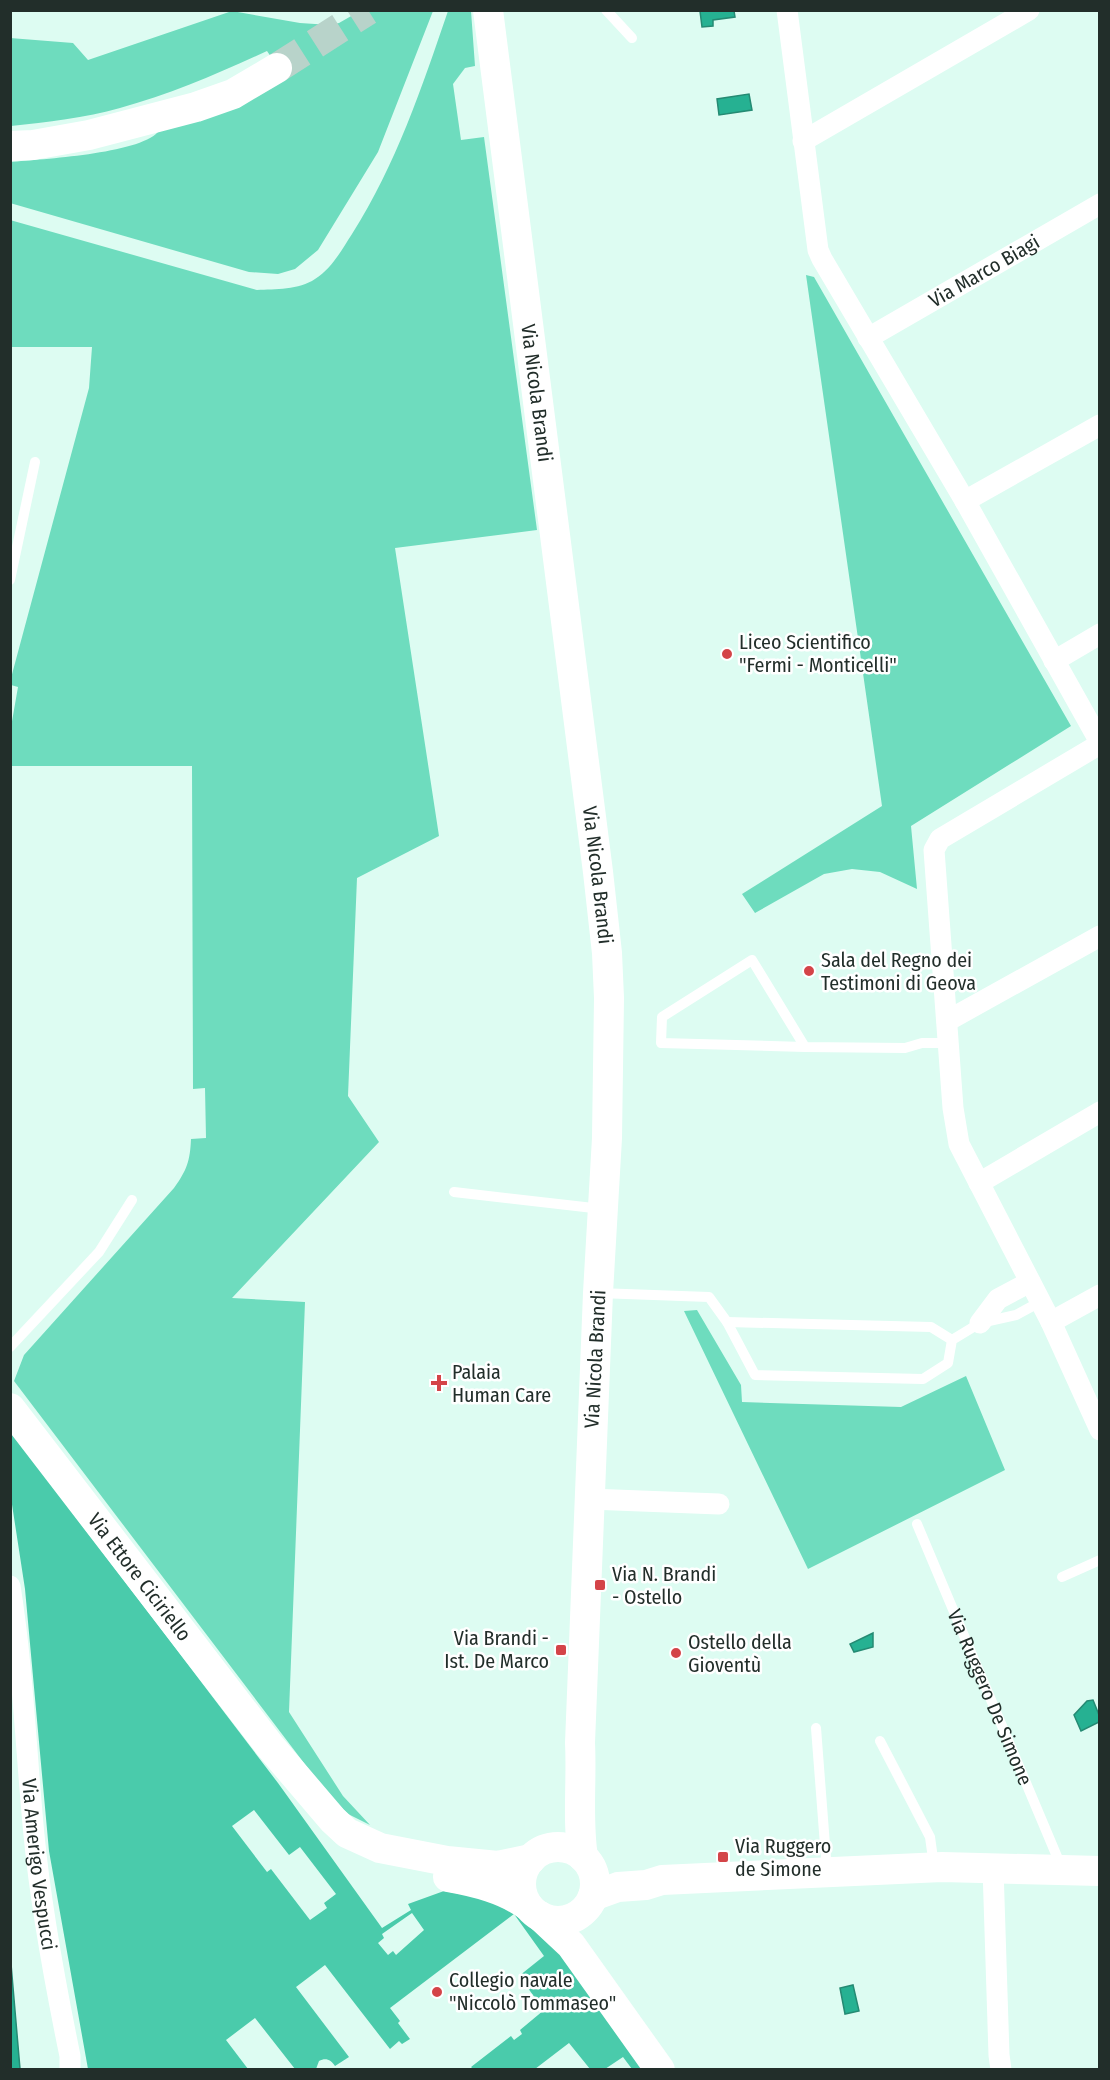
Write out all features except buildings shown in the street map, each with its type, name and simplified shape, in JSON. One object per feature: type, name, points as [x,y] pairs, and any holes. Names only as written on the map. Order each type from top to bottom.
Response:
[{"type":"street","name":"Via Nicola Brandi","points":[[488,10],[607,953],[609,1021],[607,1138],[598,1293],[580,1743],[580,1838],[587,1862]]},
{"type":"street","points":[[787,10],[818,250],[965,501],[1100,743],[940,839],[934,850],[953,1108],[959,1144],[1051,1322],[1100,1430]]},
{"type":"street","points":[[803,141],[1029,10]]},
{"type":"street","points":[[10,146],[33,145],[89,135],[196,107],[233,94],[274,62]]},
{"type":"street","name":"Via Marco Biagi","points":[[868,338],[1100,204]]},
{"type":"street","points":[[965,501],[1100,425]]},
{"type":"street","points":[[1054,661],[1100,634]]},
{"type":"street","points":[[947,1021],[1100,936]]},
{"type":"street","points":[[979,1183],[1100,1112]]},
{"type":"street","points":[[980,1323],[998,1299],[1030,1282]]},
{"type":"street","points":[[1051,1322],[1100,1295]]},
{"type":"street","name":"Via Ettore Ciciriello","points":[[10,1408],[268,1744],[333,1820],[347,1833],[367,1844],[426,1858],[473,1865],[498,1866],[535,1855]]},
{"type":"street","points":[[589,1499],[719,1504]]},
{"type":"street","name":"Via Amerigo Vespucci","points":[[10,1586],[17,1630],[34,1837],[51,1962],[70,2056],[70,2070]]},
{"type":"street","name":"Via Nicola Brandi","points":[[535,1855],[561,1829],[571,1769],[580,1743]]},
{"type":"street","name":"Via Ettore Ciciriello","points":[[268,1744],[301,1804],[325,1832],[350,1854],[368,1863],[392,1870],[424,1872],[484,1885],[520,1900],[534,1911]]},
{"type":"street","points":[[660,2070],[571,1945],[534,1911],[521,1887],[525,1867],[535,1855],[550,1848],[562,1847],[573,1850],[587,1862],[618,1874],[645,1873],[662,1880]]},
{"type":"street","points":[[587,1862],[595,1881],[589,1903],[588,1932],[597,1954],[678,2070]]},
{"type":"street","points":[[534,1911],[558,1921],[577,1915],[589,1903],[618,1887],[646,1885],[662,1880],[934,1867],[1100,1871]]},
{"type":"street","points":[[993,1868],[1001,2070]]},
{"type":"lane","points":[[606,10],[632,38]]},
{"type":"lane","points":[[10,580],[35,462]]},
{"type":"lane","points":[[805,1047],[752,960],[662,1017],[661,1043],[805,1047],[904,1048],[922,1042],[949,1042]]},
{"type":"lane","points":[[454,1192],[603,1209]]},
{"type":"lane","points":[[10,1347],[99,1252],[132,1200]]},
{"type":"lane","points":[[598,1293],[709,1297],[728,1322],[755,1375],[923,1379],[948,1363],[952,1340],[980,1323],[1016,1315],[1040,1302]]},
{"type":"lane","points":[[728,1322],[931,1327],[952,1340]]},
{"type":"lane","name":"Via Ruggero De Simone","points":[[917,1524],[1062,1869]]},
{"type":"lane","points":[[1062,1577],[1100,1560]]},
{"type":"lane","points":[[816,1728],[828,1872]]},
{"type":"lane","points":[[880,1741],[930,1837],[934,1867]]},
{"type":"shaded area","points":[[232,11],[300,23],[330,25],[339,23],[360,11],[433,11],[378,152],[318,250],[295,269],[278,274],[249,272],[10,203],[11,162],[89,154],[131,146],[284,76],[267,51],[195,82],[120,108],[80,117],[11,126],[10,38],[73,43],[88,60]]},
{"type":"shaded area","points":[[448,11],[471,11],[475,66],[465,68],[453,84],[461,140],[484,137],[537,530],[395,548],[439,836],[357,878],[348,1096],[379,1142],[232,1298],[305,1302],[289,1712],[343,1796],[370,1825],[348,1814],[326,1792],[14,1381],[24,1355],[174,1188],[187,1165],[191,1139],[206,1138],[205,1088],[193,1089],[192,766],[11,766],[11,727],[18,687],[11,685],[11,678],[89,388],[92,347],[11,347],[10,220],[257,290],[287,288],[309,283],[321,275],[336,259],[382,181],[418,97]]},
{"type":"shaded area","points":[[700,11],[734,11],[735,17],[713,20],[713,26],[702,27]]},
{"type":"shaded area","points":[[749,94],[752,110],[719,115],[717,99]]},
{"type":"shaded area","points":[[806,275],[814,277],[1071,726],[911,826],[917,889],[880,872],[852,869],[824,874],[755,913],[742,894],[882,806]]},
{"type":"shaded area","points":[[697,1310],[741,1385],[742,1402],[901,1407],[966,1376],[1005,1470],[808,1569],[684,1311]]},
{"type":"shaded area","points":[[11,1432],[278,1783],[382,1928],[411,1910],[408,1904],[444,1891],[505,1902],[550,1940],[643,2069],[632,2069],[623,2057],[605,2069],[590,2069],[569,2043],[535,2069],[473,2069],[471,2067],[511,2036],[514,2040],[522,2034],[520,2030],[544,2010],[519,1976],[544,1956],[514,1914],[390,2008],[410,2039],[402,2044],[399,2041],[390,2049],[325,1965],[296,1987],[349,2057],[335,2066],[324,2059],[319,2061],[316,2069],[295,2069],[255,2018],[226,2040],[248,2069],[88,2069],[49,1851],[25,1589],[11,1498]],"holes":[[[254,1810],[289,1855],[300,1847],[336,1894],[324,1903],[327,1908],[310,1920],[271,1869],[267,1872],[232,1826]],[[412,1913],[424,1930],[396,1955],[393,1951],[388,1955],[378,1943],[384,1938],[382,1934]]]},
{"type":"shaded area","points":[[873,1633],[873,1647],[854,1652],[850,1644]]},
{"type":"shaded area","points":[[1093,1700],[1099,1715],[1099,1722],[1081,1731],[1074,1715],[1087,1701]]},
{"type":"shaded area","points":[[11,1964],[20,2069],[11,2069]]},
{"type":"shaded area","points":[[853,1985],[859,2011],[845,2014],[840,1988]]},
{"type":"tunnel","points":[[277,68],[368,10]]},
{"type":"place","name":"Liceo Scientifico \"Fermi - Monticelli\"","points":[[727,654]]},
{"type":"place","name":"Sala del Regno dei Testimoni di Geova","points":[[809,971]]},
{"type":"place","name":"Palaia Human Care","points":[[439,1383]]},
{"type":"place","name":"Via N. Brandi - Ostello","points":[[600,1585]]},
{"type":"place","name":"Via Brandi - Ist. De Marco","points":[[561,1650]]},
{"type":"place","name":"Ostello della Gioventù","points":[[676,1653]]},
{"type":"place","name":"Via Ruggero de Simone","points":[[723,1857]]},
{"type":"place","name":"Collegio navale \"Niccolò Tommaseo\"","points":[[437,1992]]}]
